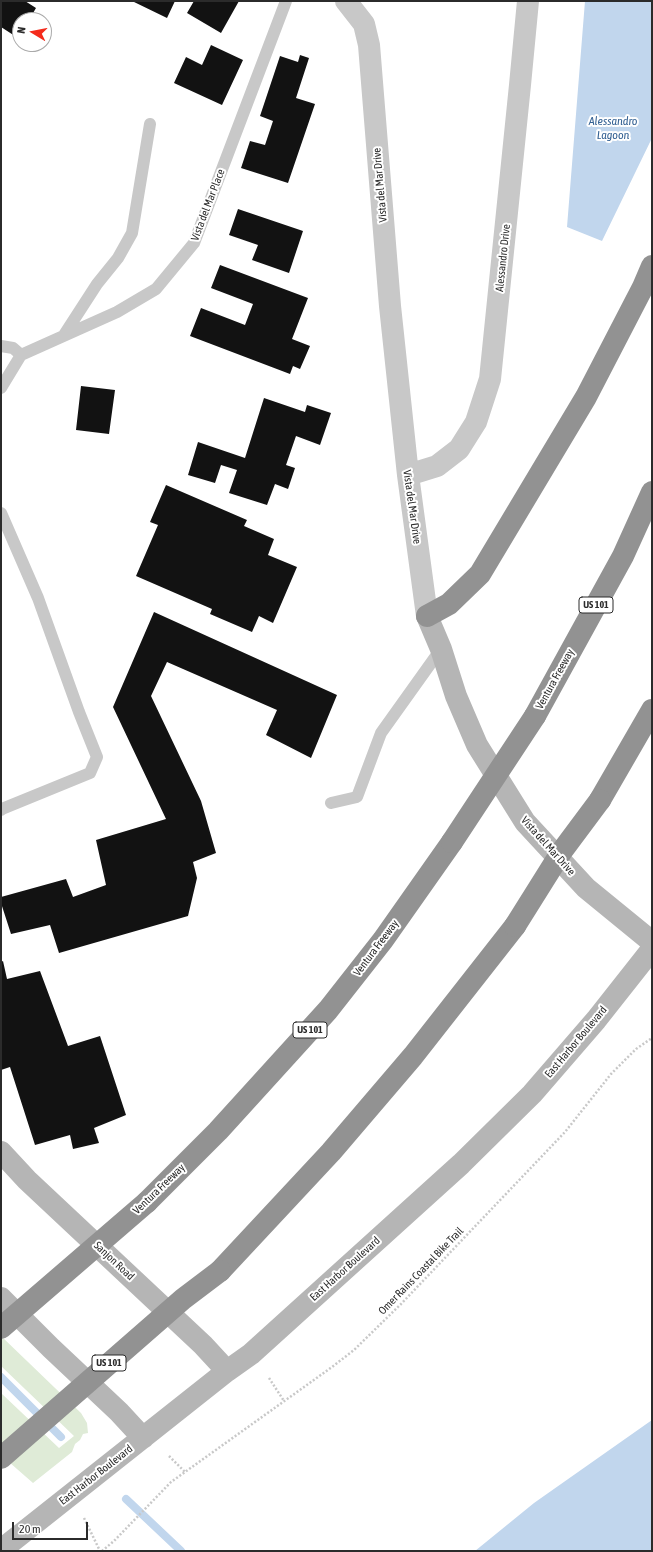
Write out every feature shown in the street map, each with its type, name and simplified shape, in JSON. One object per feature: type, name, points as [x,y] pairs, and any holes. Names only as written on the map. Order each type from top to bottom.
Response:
[{"type":"highway","points":[[427,616],[448,604],[480,574],[586,397],[643,287],[652,266]]},
{"type":"highway","name":"Ventura Freeway","points":[[1,1328],[147,1202],[218,1131],[328,1010],[383,940],[452,842],[535,716],[623,556],[652,492]]},
{"type":"highway","name":"US 101","points":[[1,1458],[183,1299],[220,1271],[331,1152],[403,1068],[515,926],[562,852],[600,800],[652,710]]},
{"type":"main road","name":"Vista del Mar Drive","points":[[427,616],[442,649],[456,696],[477,745],[525,822],[586,888],[652,942]]},
{"type":"main road","name":"East Harbor Boulevard","points":[[1,1550],[227,1371],[251,1354],[461,1164],[527,1099],[596,1020],[652,949]]},
{"type":"main road","name":"Sanjon Road","points":[[1,1152],[28,1180],[204,1345],[227,1371]]},
{"type":"main road","points":[[1,1298],[51,1348],[119,1412],[143,1438]]},
{"type":"street","name":"Vista del Mar Drive","points":[[346,1],[364,24],[369,45],[389,291],[408,475],[427,616]]},
{"type":"street","name":"Alessandro Drive","points":[[408,475],[437,466],[459,449],[476,422],[490,379],[528,1]]},
{"type":"lane","name":"Vista del Mar Place","points":[[21,354],[117,312],[156,289],[194,243],[286,1]]},
{"type":"lane","points":[[64,335],[97,284],[118,258],[132,234],[150,124]]},
{"type":"lane","points":[[1,346],[13,348],[21,354],[1,388]]},
{"type":"lane","points":[[1,513],[38,598],[79,712],[97,757],[90,773],[1,810]]},
{"type":"lane","points":[[331,803],[358,797],[381,733],[442,649]]},
{"type":"path","name":"Omer Rains Coastal Bike Trail","points":[[101,1551],[114,1541],[171,1482],[348,1354],[401,1304],[565,1132],[610,1074],[636,1049],[652,1038]]},
{"type":"path","points":[[269,1378],[284,1401]]},
{"type":"path","points":[[169,1456],[184,1472]]},
{"type":"path","points":[[84,1518],[101,1551]]},
{"type":"green space","points":[[1,1336],[81,1413],[87,1423],[88,1433],[83,1434],[80,1440],[75,1444],[72,1452],[33,1483],[1,1455],[1,1393],[59,1448],[74,1436],[1,1366]]},
{"type":"water","name":"Alessandro Lagoon","points":[[585,1],[652,1],[652,138],[602,241],[567,227]]},
{"type":"water","points":[[652,1420],[652,1551],[475,1551],[534,1503]]},
{"type":"building","points":[[1,1],[25,1],[36,8],[34,12],[12,12],[12,34],[1,27]]},
{"type":"building","points":[[132,1],[175,1],[167,18]]},
{"type":"building","points":[[194,1],[239,1],[221,33],[187,13]]},
{"type":"building","points":[[211,45],[243,60],[222,105],[174,83],[186,57],[202,65]]},
{"type":"building","points":[[300,55],[309,58],[296,98],[315,104],[288,183],[241,168],[250,141],[265,145],[273,121],[260,116],[280,56],[298,62]]},
{"type":"building","points":[[238,209],[303,231],[289,273],[252,260],[258,245],[229,235]]},
{"type":"building","points":[[220,265],[308,298],[292,339],[310,346],[300,369],[293,366],[290,374],[190,336],[201,308],[245,325],[253,304],[211,288]]},
{"type":"building","points":[[81,386],[115,390],[109,434],[76,430]]},
{"type":"building","points":[[264,398],[305,412],[307,405],[331,413],[320,445],[296,436],[286,465],[295,468],[288,489],[275,484],[267,505],[229,493],[237,470],[221,465],[215,483],[188,475],[198,442],[245,458]]},
{"type":"building","points":[[166,485],[247,520],[244,526],[274,539],[268,555],[297,567],[273,623],[259,616],[252,632],[210,614],[212,609],[136,576],[158,525],[150,522]]},
{"type":"building","points":[[154,612],[337,695],[311,758],[266,735],[277,710],[167,662],[151,696],[201,801],[216,853],[193,862],[197,878],[188,916],[59,953],[50,925],[11,934],[1,903],[1,897],[66,879],[73,897],[106,885],[96,840],[166,819],[113,707]]},
{"type":"building","points":[[3,961],[7,979],[40,971],[68,1046],[100,1036],[126,1115],[94,1128],[99,1143],[73,1149],[70,1135],[35,1145],[10,1067],[1,1070],[1,962]]},
{"type":"waterway","points":[[1,1377],[61,1437]]},
{"type":"waterway","points":[[126,1499],[181,1551]]}]
